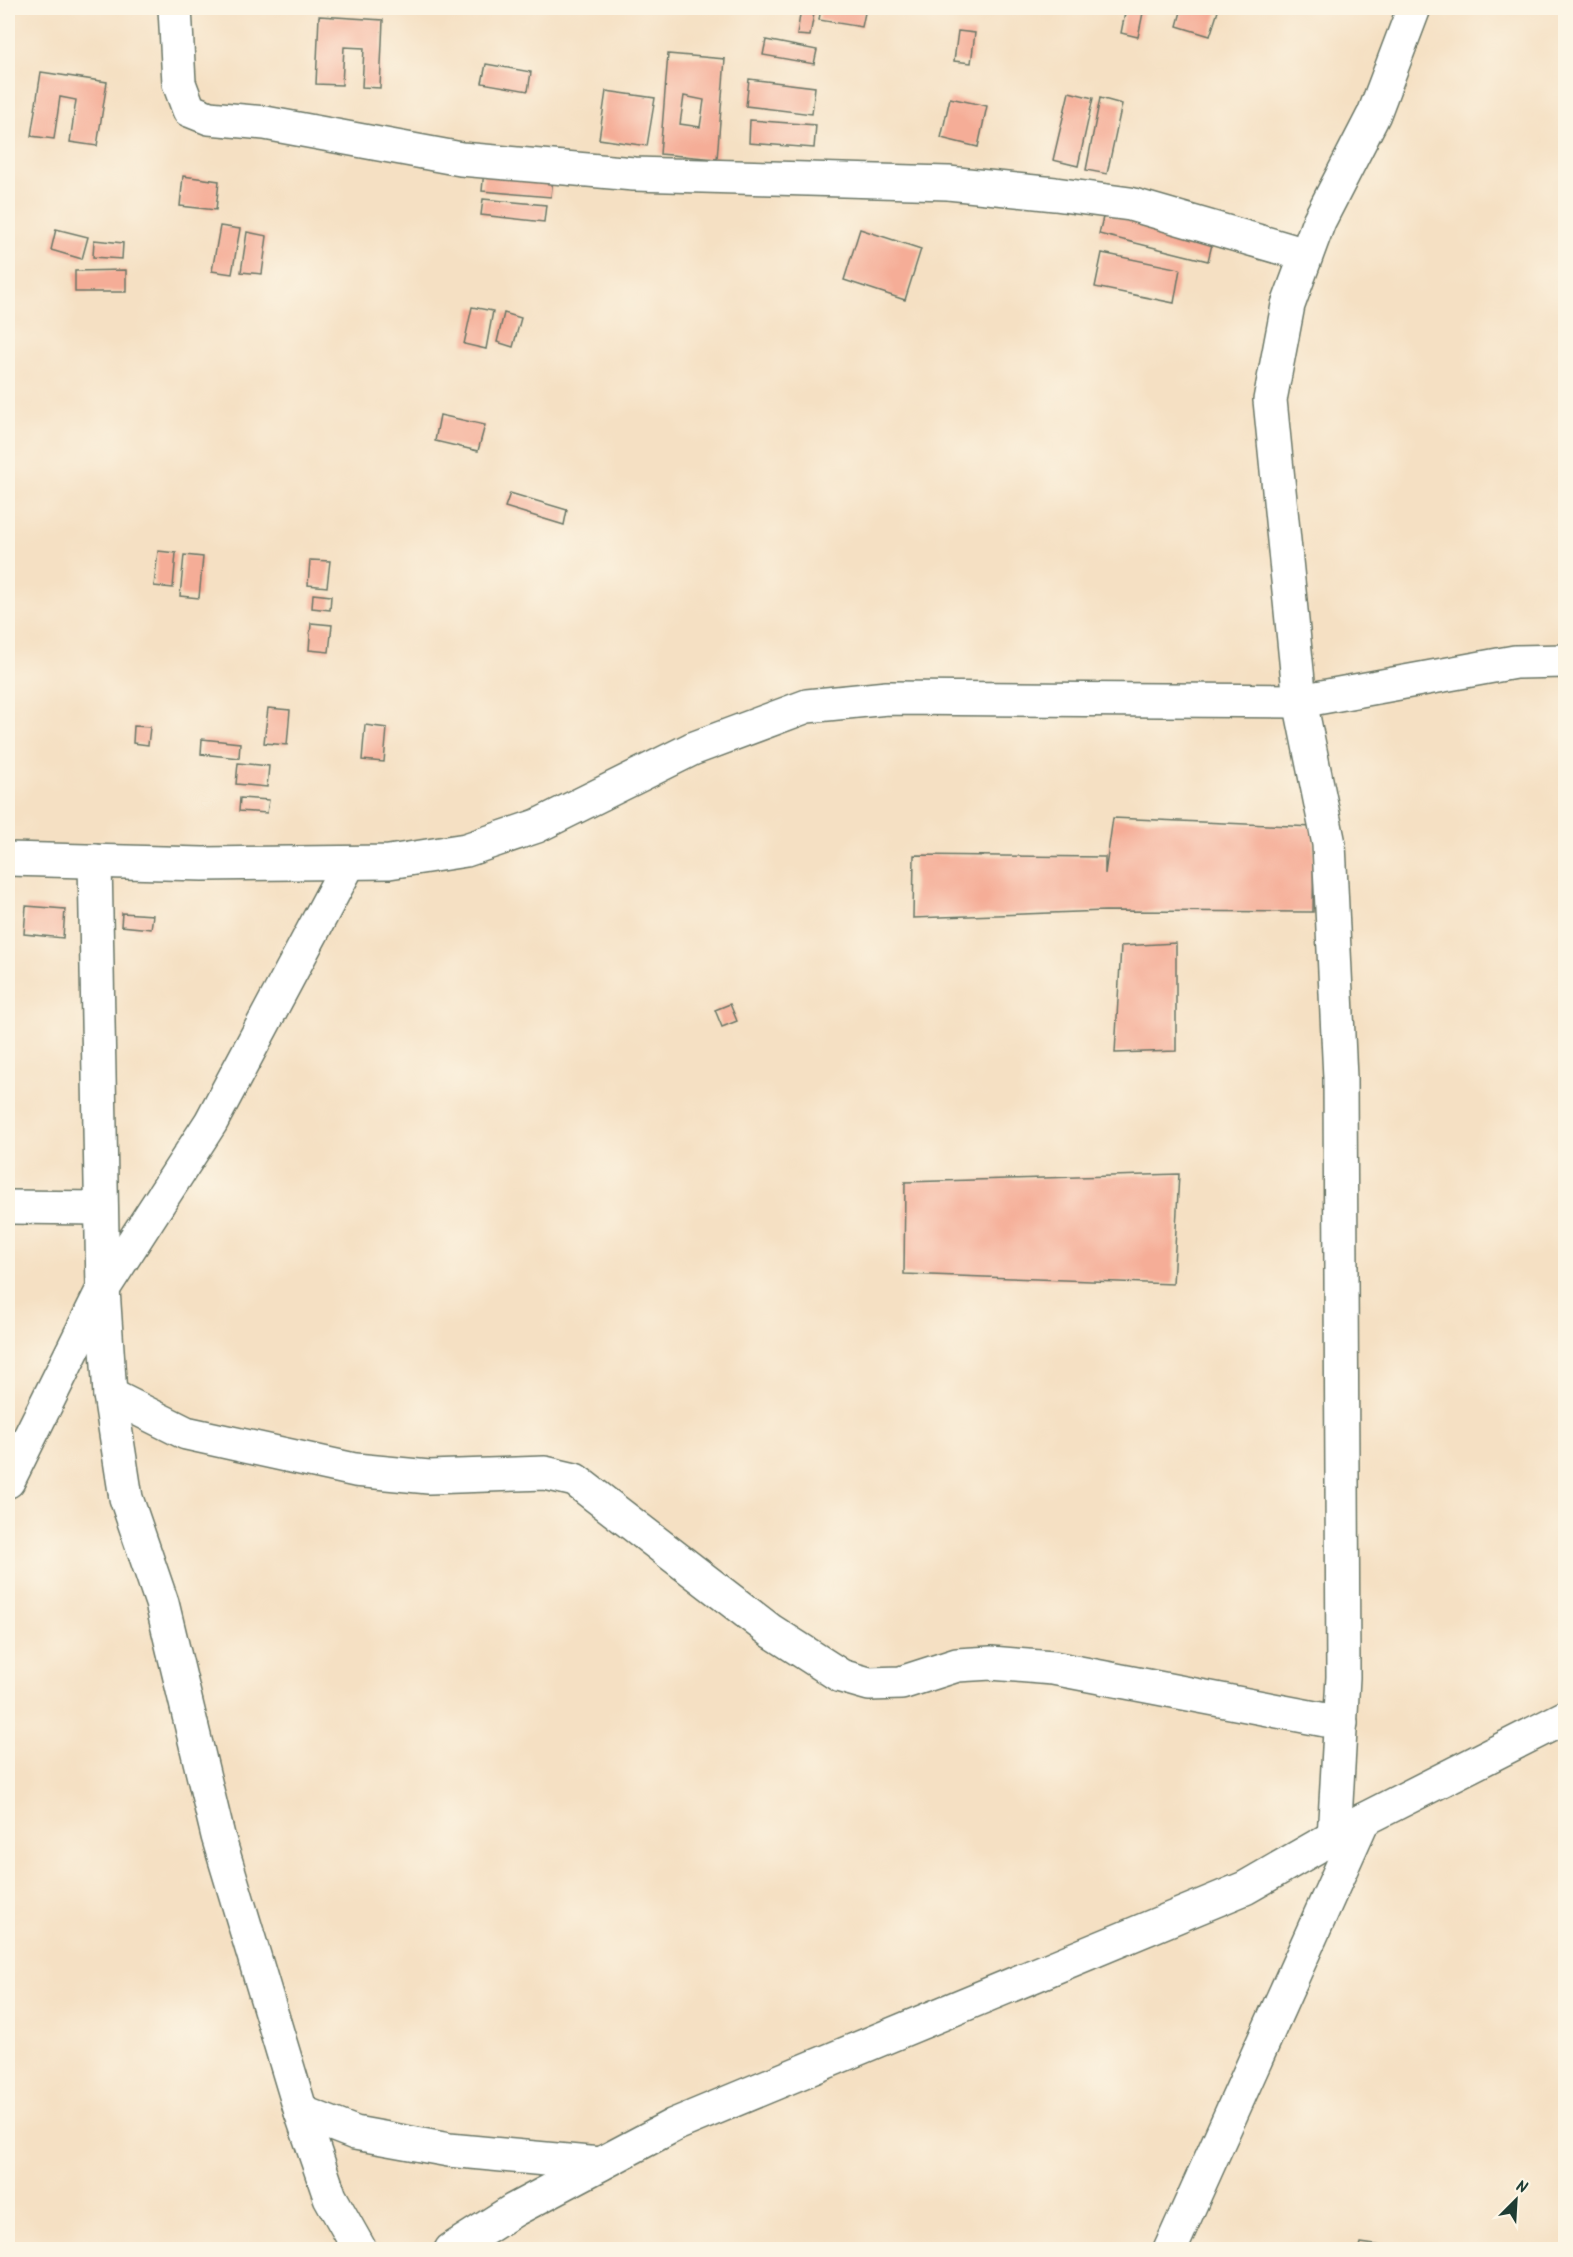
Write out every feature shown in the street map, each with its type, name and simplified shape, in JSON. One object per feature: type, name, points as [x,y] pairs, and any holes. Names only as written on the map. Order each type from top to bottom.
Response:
[{"type":"street","points":[[175,8],[179,82],[189,110],[209,118],[266,123],[461,159],[634,174],[948,183],[1055,194],[1131,204],[1306,255]]},
{"type":"street","points":[[1334,1838],[1343,1665],[1340,1078],[1329,844],[1300,701],[1270,400],[1288,305],[1306,255],[1319,221],[1374,114],[1414,8]]},
{"type":"street","points":[[8,859],[389,862],[466,850],[537,826],[692,749],[807,706],[887,698],[1300,701],[1515,662],[1566,660]]},
{"type":"street","points":[[95,861],[103,1289],[110,1395],[126,1498],[162,1604],[218,1836],[301,2112],[330,2197],[360,2250]]},
{"type":"street","points":[[8,1481],[103,1289],[211,1122],[349,863]]},
{"type":"street","points":[[8,1207],[100,1208]]},
{"type":"street","points":[[110,1395],[186,1433],[355,1470],[429,1477],[545,1473],[575,1480],[771,1631],[842,1676],[869,1684],[901,1683],[957,1665],[991,1663],[1053,1668],[1341,1723]]},
{"type":"street","points":[[451,2250],[514,2210],[674,2125],[1245,1888],[1363,1820],[1566,1717]]},
{"type":"street","points":[[1170,2250],[1363,1820]]},
{"type":"street","points":[[301,2112],[355,2133],[449,2150],[600,2164]]},
{"type":"building","points":[[801,8],[815,8],[810,36],[797,35]]},
{"type":"building","points":[[821,8],[866,8],[862,27],[819,20]]},
{"type":"building","points":[[1126,8],[1144,8],[1138,37],[1121,33]]},
{"type":"building","points":[[1182,8],[1219,8],[1210,36],[1177,26]]},
{"type":"building","points":[[319,16],[383,20],[380,88],[362,87],[364,48],[344,47],[342,85],[316,84]]},
{"type":"building","points":[[958,31],[975,33],[971,63],[954,61]]},
{"type":"building","points":[[766,40],[817,50],[814,64],[763,55]]},
{"type":"building","points":[[668,54],[725,59],[717,159],[660,154]],"holes":[[[684,96],[704,100],[700,127],[680,124]]]},
{"type":"building","points":[[486,64],[531,72],[528,91],[482,83]]},
{"type":"building","points":[[41,72],[107,82],[97,146],[70,142],[76,100],[60,97],[54,139],[31,136]]},
{"type":"building","points":[[749,79],[815,87],[812,114],[746,106]]},
{"type":"building","points":[[606,91],[655,98],[647,146],[599,139]]},
{"type":"building","points":[[1069,92],[1093,98],[1078,166],[1053,160]]},
{"type":"building","points":[[950,98],[987,106],[978,147],[941,138]]},
{"type":"building","points":[[1100,98],[1122,104],[1107,174],[1086,170]]},
{"type":"building","points":[[750,120],[816,125],[814,148],[749,143]]},
{"type":"building","points":[[484,170],[553,177],[551,197],[482,191]]},
{"type":"building","points":[[183,176],[219,181],[216,210],[180,206]]},
{"type":"building","points":[[483,199],[546,205],[544,222],[481,215]]},
{"type":"building","points":[[1104,213],[1213,240],[1208,261],[1099,234]]},
{"type":"building","points":[[220,226],[240,229],[232,274],[212,271]]},
{"type":"building","points":[[56,229],[88,237],[82,259],[51,250]]},
{"type":"building","points":[[860,229],[921,249],[905,300],[844,280]]},
{"type":"building","points":[[247,232],[267,236],[262,274],[241,272]]},
{"type":"building","points":[[94,240],[123,243],[122,259],[93,257]]},
{"type":"building","points":[[1102,253],[1180,269],[1174,303],[1095,287]]},
{"type":"building","points":[[126,270],[126,292],[75,292],[75,271]]},
{"type":"building","points":[[472,307],[493,311],[486,349],[464,344]]},
{"type":"building","points":[[504,313],[521,318],[513,347],[497,342]]},
{"type":"building","points":[[440,415],[485,425],[478,451],[435,441]]},
{"type":"building","points":[[510,493],[567,510],[564,525],[505,507]]},
{"type":"building","points":[[158,551],[176,553],[173,588],[154,586]]},
{"type":"building","points":[[184,555],[203,557],[199,598],[180,596]]},
{"type":"building","points":[[310,560],[330,561],[327,587],[308,585]]},
{"type":"building","points":[[313,594],[331,596],[330,610],[312,608]]},
{"type":"building","points":[[311,623],[332,625],[329,652],[309,650]]},
{"type":"building","points":[[268,708],[290,710],[287,745],[264,743]]},
{"type":"building","points":[[365,725],[387,728],[384,762],[362,760]]},
{"type":"building","points":[[134,726],[150,727],[148,745],[133,743]]},
{"type":"building","points":[[202,739],[240,743],[239,758],[201,754]]},
{"type":"building","points":[[238,763],[269,766],[267,787],[236,784]]},
{"type":"building","points":[[240,798],[269,800],[267,813],[239,811]]},
{"type":"building","points":[[1113,818],[1314,827],[1313,912],[1105,911],[913,918],[914,855],[1105,857],[1105,874]]},
{"type":"building","points":[[26,906],[65,909],[63,938],[24,934]]},
{"type":"building","points":[[122,913],[153,915],[151,929],[121,926]]},
{"type":"building","points":[[1176,943],[1176,1051],[1115,1053],[1121,946]]},
{"type":"building","points":[[730,1004],[737,1021],[722,1027],[715,1010]]},
{"type":"building","points":[[1179,1174],[1173,1284],[904,1274],[905,1182]]},
{"type":"building","points":[[1361,2243],[1395,2248],[1395,2250],[1359,2250]]}]
